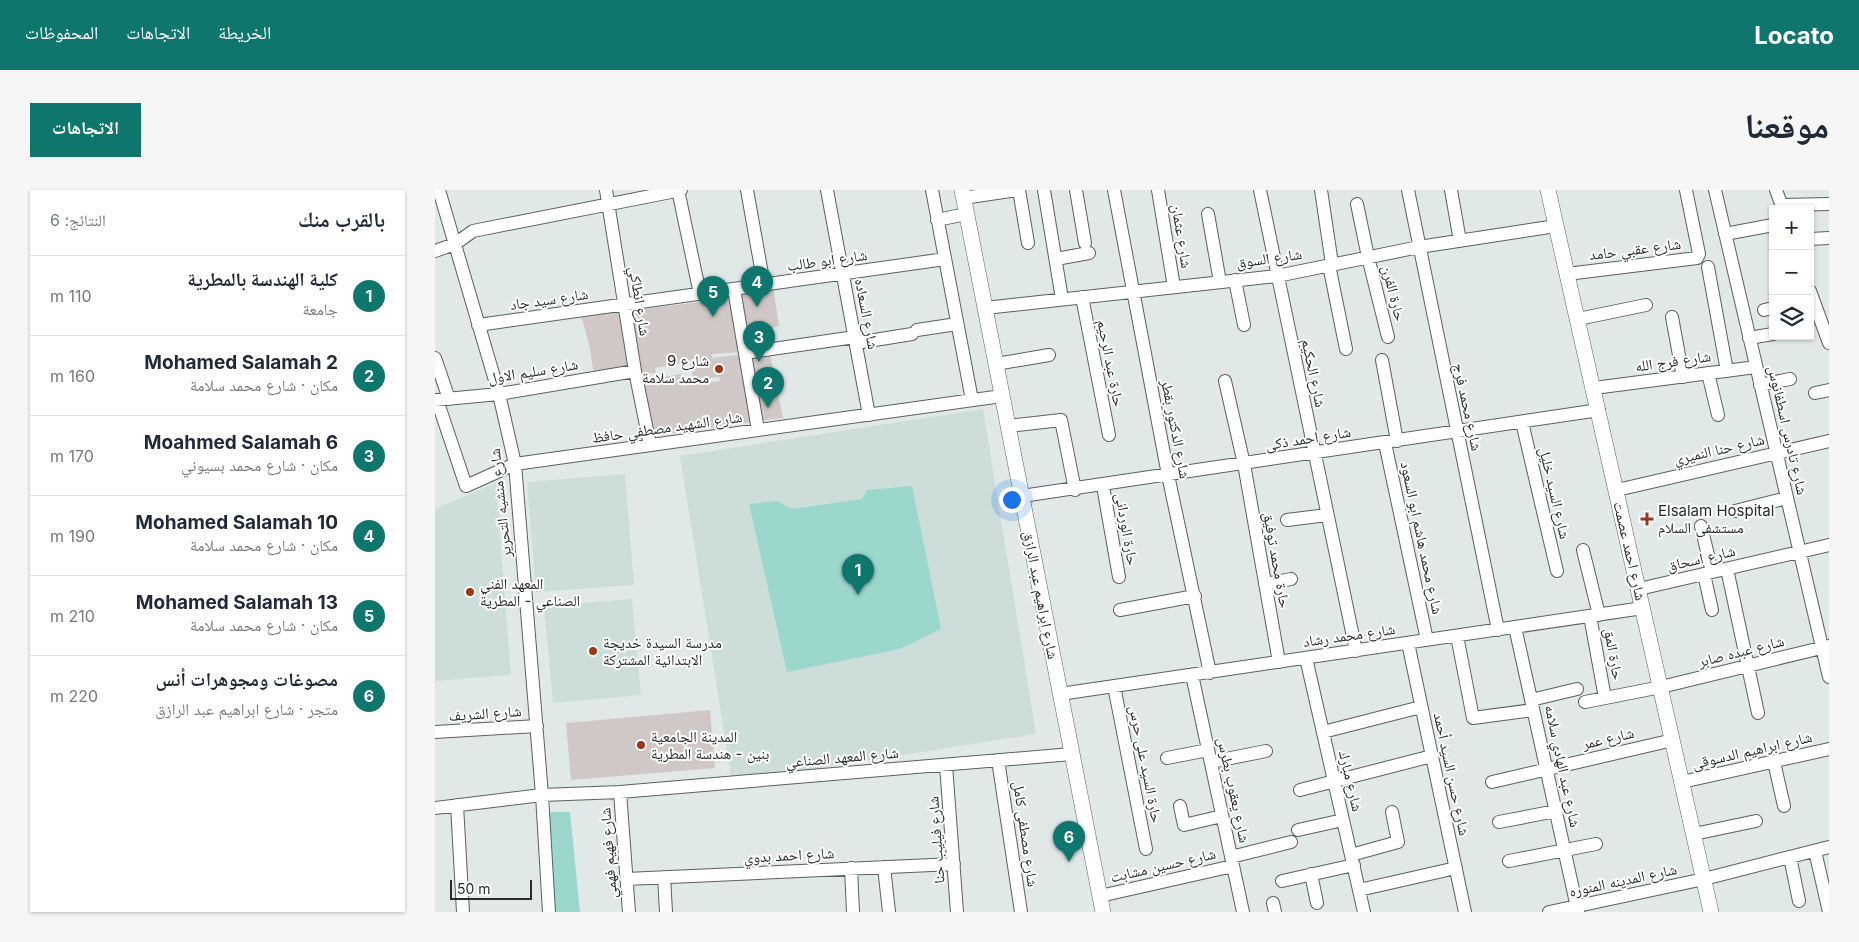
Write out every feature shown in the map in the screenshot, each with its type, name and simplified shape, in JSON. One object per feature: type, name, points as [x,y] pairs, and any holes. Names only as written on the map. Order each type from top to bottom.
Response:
[{"type":"main road","name":"شارع احمد عصمت","points":[[1548,190],[1711,912]]},
{"type":"main road","name":"شارع ابراهيم عبد الرازق","points":[[962,194],[1103,912]]},
{"type":"street","name":"شارع منشيه التحرير","points":[[439,190],[499,394],[515,464],[537,726],[549,912]]},
{"type":"street","name":"شارع انطاكي","points":[[606,190],[635,371],[650,446]]},
{"type":"street","points":[[435,251],[455,244],[473,231],[679,190],[700,294]]},
{"type":"street","points":[[747,190],[764,285]]},
{"type":"street","name":"شارع السعاده","points":[[827,190],[869,415]]},
{"type":"street","points":[[932,190],[972,400]]},
{"type":"street","points":[[962,194],[1018,190],[1028,243]]},
{"type":"street","points":[[1044,190],[1062,299]]},
{"type":"street","points":[[1056,259],[1087,248],[1076,190]]},
{"type":"street","name":"شارع الدكتور بقطر","points":[[1113,190],[1168,475],[1210,672]]},
{"type":"street","name":"شارع عثمان","points":[[1158,190],[1173,287]]},
{"type":"street","name":"شارع الحكيم","points":[[1260,190],[1356,651]]},
{"type":"street","points":[[1321,190],[1331,265],[1346,349]]},
{"type":"street","name":"شارع محمد فرج","points":[[1408,190],[1498,630]]},
{"type":"street","points":[[1451,190],[1460,241]]},
{"type":"street","name":"شارع عقبي حامد","points":[[1567,274],[1697,258],[1699,254],[1686,190]]},
{"type":"street","name":"شارع تادرس اسطفانوس","points":[[1715,190],[1775,453],[1826,647],[1829,677]]},
{"type":"street","points":[[1776,190],[1781,205]]},
{"type":"street","name":"حارة الفرن","points":[[1357,204],[1388,338]]},
{"type":"street","points":[[1813,205],[1829,204]]},
{"type":"street","points":[[937,220],[966,214]]},
{"type":"street","points":[[1208,214],[1221,282]]},
{"type":"street","name":"شارع السوق","points":[[985,308],[1277,276],[1419,247],[1557,226]]},
{"type":"street","points":[[1725,234],[1769,226]]},
{"type":"street","points":[[1814,239],[1829,238]]},
{"type":"street","name":"شارع ابو طالب","points":[[625,305],[945,259]]},
{"type":"street","points":[[1708,267],[1727,371]]},
{"type":"street","points":[[1235,280],[1244,325]]},
{"type":"street","points":[[734,289],[758,430]]},
{"type":"street","points":[[1811,295],[1818,319],[1829,343]]},
{"type":"street","name":"حارة عبد الرحيم","points":[[1082,297],[1109,435]]},
{"type":"street","name":"شارع سيد جاد","points":[[478,325],[625,305]]},
{"type":"street","points":[[1578,319],[1646,305]]},
{"type":"street","points":[[1672,317],[1683,376]]},
{"type":"street","points":[[745,353],[915,332],[957,324]]},
{"type":"street","points":[[1749,338],[1769,335]]},
{"type":"street","points":[[996,364],[1049,355]]},
{"type":"street","points":[[435,358],[440,400]]},
{"type":"street","name":"شارع محمد هاشم ابو السعود","points":[[1382,360],[1391,442],[1427,640]]},
{"type":"street","name":"شارع فرج الله","points":[[1594,388],[1756,367]]},
{"type":"street","name":"شارع سليم الاول","points":[[440,400],[499,394],[635,371]]},
{"type":"street","points":[[1708,373],[1718,415]]},
{"type":"street","points":[[1760,385],[1790,379]]},
{"type":"street","name":"حارة محمد توفيق","points":[[1225,380],[1243,464],[1279,662]]},
{"type":"street","points":[[1815,393],[1829,390]]},
{"type":"street","name":"شارع الشهيد مصطفي حافظ","points":[[440,400],[466,486],[515,464],[1002,396]]},
{"type":"street","name":"شارع احمد ذكى","points":[[1022,496],[1103,486],[1599,410]]},
{"type":"street","points":[[1008,426],[1061,420],[1075,490]]},
{"type":"street","name":"شارع السيد خليل","points":[[1522,422],[1557,571]]},
{"type":"street","name":"شارع حنا النميري","points":[[1617,490],[1829,441]]},
{"type":"street","name":"حارة الوردانى","points":[[1103,486],[1119,577]]},
{"type":"street","points":[[1735,510],[1787,498]]},
{"type":"street","points":[[1287,520],[1327,515]]},
{"type":"street","points":[[1701,526],[1712,610]]},
{"type":"street","name":"شارع اسحاق","points":[[1639,589],[1829,545]]},
{"type":"street","name":"حارة المق","points":[[1583,550],[1595,616],[1605,698]]},
{"type":"street","points":[[1727,569],[1758,712]]},
{"type":"street","points":[[1265,584],[1291,579]]},
{"type":"street","points":[[1120,610],[1195,596]]},
{"type":"street","name":"شارع محمد رشاد","points":[[1061,694],[1643,608]]},
{"type":"street","name":"شارع عبد الهادي سلامه","points":[[1515,627],[1577,909]]},
{"type":"street","points":[[1457,636],[1473,718],[1532,705],[1577,689]]},
{"type":"street","name":"شارع حسن السيد أحمد","points":[[1407,643],[1465,912]]},
{"type":"street","name":"شارع عبده صابر","points":[[1585,702],[1661,688],[1826,647]]},
{"type":"street","name":"شارع مبارك","points":[[1306,658],[1364,912]]},
{"type":"street","name":"شارع يعقوب بطرس","points":[[1192,675],[1243,912]]},
{"type":"street","name":"حارة السيد على حرس","points":[[1114,686],[1146,849]]},
{"type":"street","points":[[1323,732],[1421,708]]},
{"type":"street","name":"شارع الشريف","points":[[435,732],[537,726]]},
{"type":"street","name":"شارع عمر","points":[[1492,782],[1673,740]]},
{"type":"street","name":"شارع ابراهيم الدسوقى","points":[[1682,782],[1829,749]]},
{"type":"street","points":[[1167,758],[1266,751]]},
{"type":"street","name":"شارع المعهد الصناعي","points":[[435,808],[542,795],[620,792],[1072,754]]},
{"type":"street","points":[[1300,790],[1432,756]]},
{"type":"street","name":"شارع مصطفى كامل","points":[[998,760],[1021,912]]},
{"type":"street","points":[[1774,762],[1784,806]]},
{"type":"street","name":"شارع فيليب حنا","points":[[946,764],[957,912]]},
{"type":"street","name":"شارع فهيم فهمي","points":[[620,792],[629,912]]},
{"type":"street","points":[[457,805],[463,912]]},
{"type":"street","points":[[1180,806],[1184,825],[1222,816]]},
{"type":"street","points":[[1499,822],[1556,811]]},
{"type":"street","points":[[1282,880],[1311,874],[1398,842],[1392,812]]},
{"type":"street","points":[[1298,830],[1343,820]]},
{"type":"street","points":[[1694,834],[1756,821]]},
{"type":"street","name":"شارع حسين مشابت","points":[[1100,896],[1232,861],[1291,842]]},
{"type":"street","points":[[1509,861],[1596,844]]},
{"type":"street","name":"شارع المدينه المنوره","points":[[1549,912],[1577,909],[1829,848]]},
{"type":"street","points":[[1815,851],[1829,912]]},
{"type":"street","points":[[1790,857],[1799,901]]},
{"type":"street","name":"شارع احمد بدوي","points":[[626,879],[954,864]]},
{"type":"street","points":[[884,867],[889,912]]},
{"type":"street","points":[[851,868],[853,912]]},
{"type":"street","points":[[1359,890],[1456,868]]},
{"type":"street","points":[[1311,874],[1317,903]]},
{"type":"street","points":[[664,877],[666,912]]},
{"type":"shaded area","points":[[983,409],[1036,734],[732,782],[680,456]]},
{"type":"shaded area","points":[[625,474],[634,585],[536,592],[527,482]]},
{"type":"shaded area","name":"المعهد الفني الصناعي - المطرية","points":[[496,483],[511,675],[435,681],[435,509]]},
{"type":"shaded area","name":"مدرسة السيدة خديجة الابتدائية المشتركة","points":[[632,599],[641,695],[553,703],[544,606]]},
{"type":"green space","points":[[912,486],[941,629],[900,649],[787,672],[749,504],[777,501],[792,509],[862,499],[867,490]]},
{"type":"green space","points":[[551,812],[570,812],[580,912],[555,912],[549,818]]},
{"type":"building","points":[[773,286],[779,326],[771,328],[774,348],[746,352],[735,291]]},
{"type":"building","points":[[734,298],[744,352],[712,354],[712,358],[744,354],[755,422],[648,437],[638,381],[681,374],[683,386],[720,381],[719,377],[693,380],[690,362],[655,368],[656,373],[594,377],[590,348],[580,311],[625,311]]},
{"type":"building","points":[[769,350],[783,418],[757,421],[746,354]]},
{"type":"building","name":"المدينة الجامعية بنين - هندسة المطرية","points":[[710,710],[715,768],[571,780],[566,723]]},
{"type":"place","name":"10 Mohamed Salamah","points":[[757,307]]},
{"type":"place","name":"13 Mohamed Salamah","points":[[713,317]]},
{"type":"place","name":"6 Moahmed Salamah","points":[[759,362]]},
{"type":"place","name":"9 شارع محمد سلامة","points":[[719,369]]},
{"type":"place","name":"2 Mohamed Salamah","points":[[768,408]]},
{"type":"place","name":"Elsalam Hospital مستشفى السلام","points":[[1647,519]]},
{"type":"place","name":"المعهد الفني الصناعي - المطرية","points":[[470,592]]},
{"type":"place","name":"كلية الهندسة بالمطرية","points":[[858,595]]},
{"type":"place","name":"مدرسة السيدة خديجة الابتدائية المشتركة","points":[[593,651]]},
{"type":"place","name":"المدينة الجامعية بنين - هندسة المطرية","points":[[641,745]]},
{"type":"place","name":"مصوغات ومجوهرات أنس","points":[[1069,862]]}]
